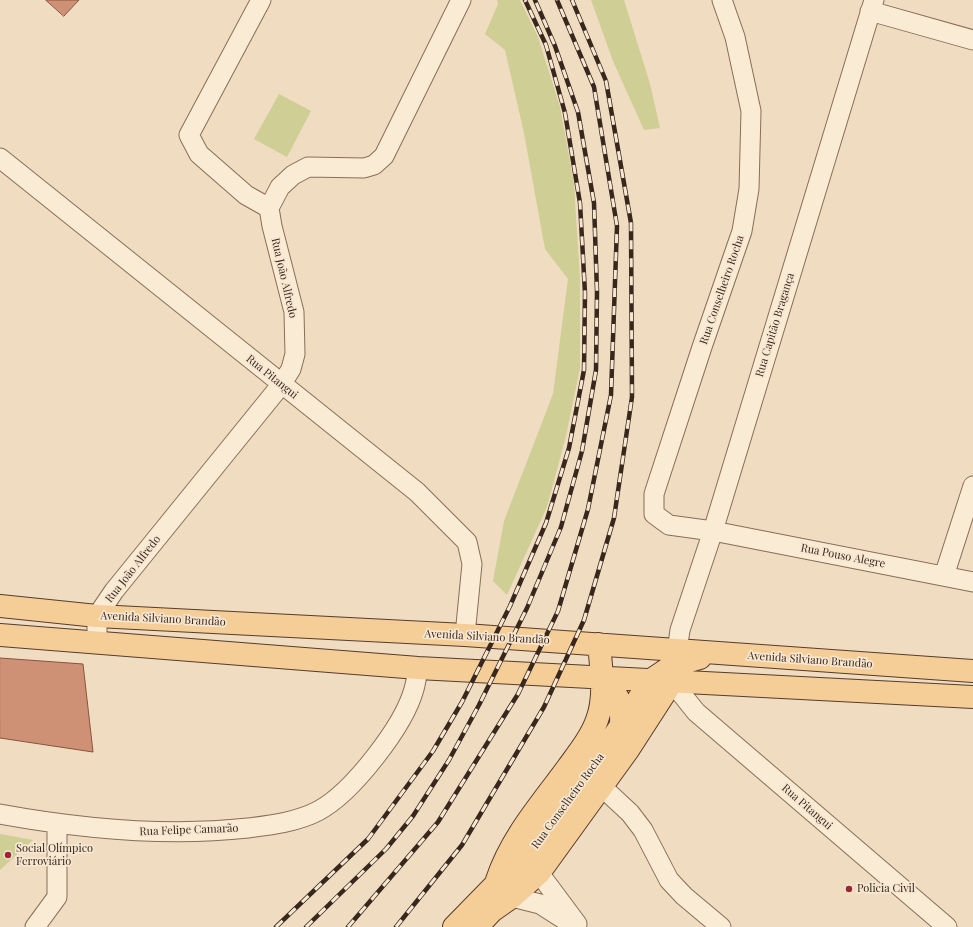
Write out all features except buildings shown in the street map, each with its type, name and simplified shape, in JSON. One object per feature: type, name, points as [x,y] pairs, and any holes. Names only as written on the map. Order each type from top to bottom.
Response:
[{"type":"main road","name":"Avenida Silviano Brandão","points":[[0,606],[97,616],[465,635],[715,654],[973,671]]},
{"type":"main road","points":[[0,635],[418,668],[601,676],[661,681],[973,697]]},
{"type":"main road","points":[[527,856],[597,720],[602,700],[599,644]]},
{"type":"main road","points":[[661,681],[672,666],[715,654]]},
{"type":"main road","points":[[601,676],[617,693],[622,711],[621,724]]},
{"type":"main road","name":"Rua Conselheiro Rocha","points":[[454,927],[504,890],[527,856],[538,844],[586,778],[621,724],[661,681]]},
{"type":"main road","name":"Rua Conselheiro Rocha","points":[[527,856],[602,787],[661,681]]},
{"type":"main road","points":[[477,927],[492,911],[504,890]]},
{"type":"street","points":[[261,0],[189,135],[199,154],[246,195],[269,208],[280,187],[293,175],[308,167],[364,168],[374,165],[384,156],[461,0]]},
{"type":"street","name":"Rua Conselheiro Rocha","points":[[712,531],[669,525],[654,514],[654,494],[742,231],[749,189],[751,111],[735,37],[722,0]]},
{"type":"street","points":[[872,5],[973,40]]},
{"type":"street","name":"Rua Capitão Bragança","points":[[677,651],[680,630],[712,531],[872,5]]},
{"type":"street","name":"Rua Pitangui","points":[[0,158],[281,385],[417,492],[468,542],[472,564],[465,635]]},
{"type":"street","name":"Rua João Alfredo","points":[[97,616],[114,591],[281,385],[291,369],[295,354],[294,312],[272,226],[269,208]]},
{"type":"street","points":[[944,576],[973,486]]},
{"type":"street","name":"Rua Pouso Alegre","points":[[712,531],[973,582]]},
{"type":"street","points":[[97,616],[97,642]]},
{"type":"street","name":"Rua Felipe Camarão","points":[[0,814],[57,825],[136,831],[217,831],[263,826],[299,818],[318,811],[338,798],[367,766],[389,737],[404,711],[414,690],[418,668]]},
{"type":"street","name":"Rua Pitangui","points":[[661,681],[943,926]]},
{"type":"street","points":[[602,787],[630,813],[643,830],[669,880],[684,896],[721,927]]},
{"type":"street","points":[[35,927],[57,897],[57,825]]},
{"type":"street","points":[[527,856],[577,927]]},
{"type":"street","points":[[504,890],[540,904],[577,927]]},
{"type":"green space","points":[[497,0],[520,0],[538,37],[560,107],[574,184],[580,280],[580,368],[566,436],[547,507],[507,595],[493,581],[504,521],[553,394],[568,279],[545,249],[524,133],[505,50],[485,34],[498,4]]},
{"type":"green space","points":[[591,0],[624,0],[650,84],[660,128],[644,130],[613,61]]},
{"type":"green space","points":[[279,94],[311,111],[287,157],[254,139]]},
{"type":"green space","name":"Social Olímpico Ferroviário","points":[[0,834],[33,840],[0,870]]},
{"type":"railway","points":[[276,927],[368,839],[433,751],[462,702],[510,606],[546,523],[569,448],[584,370],[585,293],[580,203],[565,113],[546,45],[525,0]]},
{"type":"railway","points":[[306,927],[386,849],[413,816],[449,760],[479,705],[527,608],[561,527],[582,451],[596,370],[597,292],[594,203],[578,112],[555,46],[535,0]]},
{"type":"railway","points":[[348,927],[438,822],[518,694],[558,611],[588,509],[611,395],[617,226],[594,87],[557,0]]},
{"type":"railway","points":[[396,927],[462,845],[544,707],[584,620],[614,518],[632,397],[631,223],[606,81],[572,0]]},
{"type":"place","name":"Social Olímpico Ferroviário","points":[[8,855]]},
{"type":"place","name":"Policia Civil","points":[[849,889]]}]
